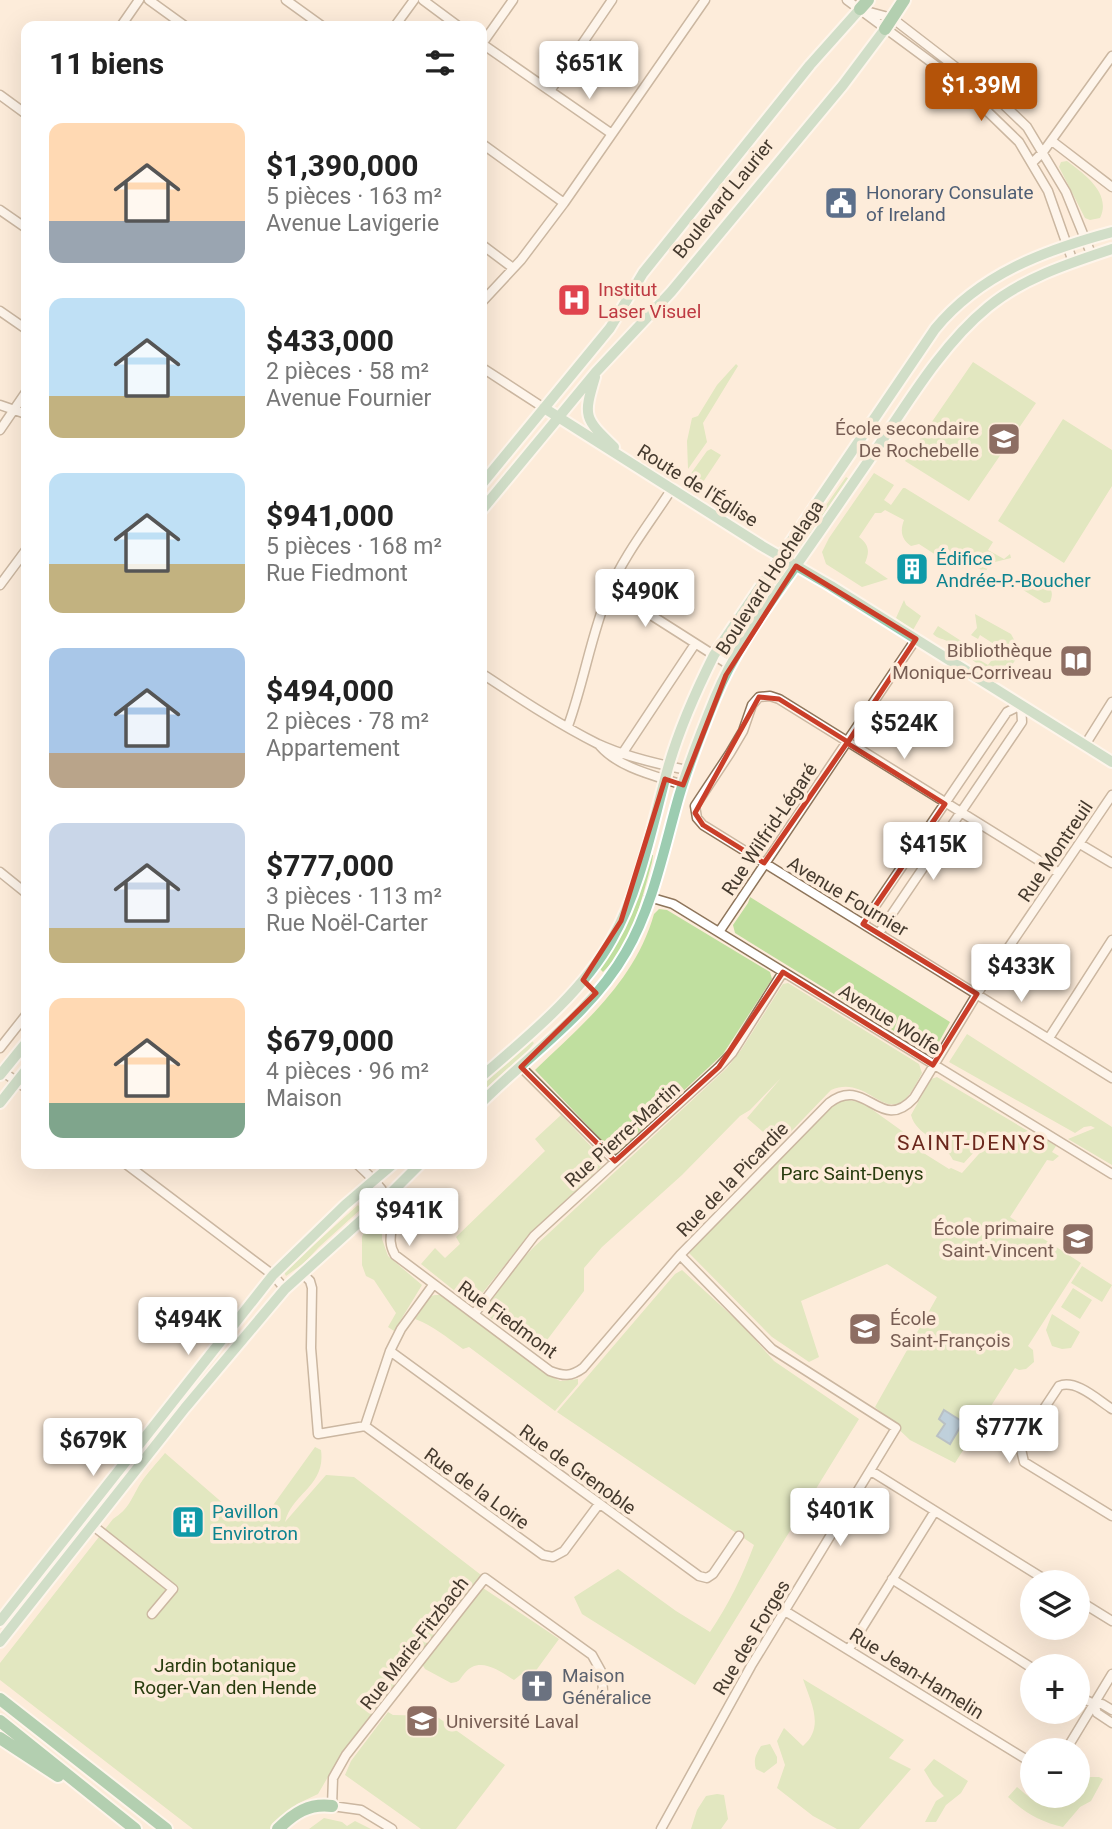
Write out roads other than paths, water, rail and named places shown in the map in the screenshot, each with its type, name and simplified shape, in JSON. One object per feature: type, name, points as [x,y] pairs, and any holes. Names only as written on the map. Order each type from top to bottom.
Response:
[{"type":"highway","name":"Boulevard Laurier","points":[[889,24],[904,0]]},
{"type":"highway","points":[[0,1699],[150,1818],[168,1829]]},
{"type":"highway","points":[[0,1721],[134,1829]]},
{"type":"highway","points":[[0,1738],[134,1829]]},
{"type":"highway","points":[[278,1829],[306,1808],[317,1804],[332,1805]]},
{"type":"highway","points":[[288,1829],[308,1814],[332,1805]]},
{"type":"main road","name":"Boulevard Laurier","points":[[487,478],[610,328],[643,273],[810,65],[864,4]]},
{"type":"main road","name":"Boulevard Laurier","points":[[487,504],[596,372],[671,292],[843,85],[889,24]]},
{"type":"main road","name":"Boulevard Hochelaga","points":[[487,1071],[583,980],[599,960],[621,921],[668,766],[693,698],[715,655],[945,317],[987,281],[1008,269],[1066,246],[1112,232]]},
{"type":"main road","name":"Boulevard Hochelaga","points":[[487,1098],[596,993],[626,951],[649,897],[687,770],[716,696],[731,666],[770,600],[934,368],[970,322],[1007,294],[1073,262],[1112,249]]},
{"type":"main road","points":[[596,372],[587,403],[590,422],[631,464]]},
{"type":"main road","name":"Route de l'Église","points":[[544,408],[671,490],[1112,762]]},
{"type":"main road","points":[[583,980],[596,993]]},
{"type":"main road","points":[[1,1074],[21,1049]]},
{"type":"main road","points":[[0,1103],[21,1085]]},
{"type":"main road","points":[[0,1621],[273,1275],[345,1205],[387,1169]]},
{"type":"main road","points":[[0,1642],[185,1408],[285,1289],[415,1169]]},
{"type":"street","points":[[124,21],[139,0]]},
{"type":"street","points":[[149,0],[178,21]]},
{"type":"street","points":[[286,0],[315,21]]},
{"type":"street","points":[[399,21],[414,0]]},
{"type":"street","points":[[422,0],[451,21]]},
{"type":"street","points":[[487,36],[513,0]]},
{"type":"street","points":[[550,91],[612,0]]},
{"type":"street","points":[[487,296],[564,203],[705,0]]},
{"type":"street","points":[[847,0],[864,4],[889,24],[975,97],[1019,142],[1048,191],[1073,262]]},
{"type":"street","points":[[889,24],[1001,102],[1027,127],[1066,192],[1091,256]]},
{"type":"street","points":[[487,47],[612,134]]},
{"type":"street","points":[[1033,162],[1052,141],[1112,56]]},
{"type":"street","points":[[0,95],[21,110]]},
{"type":"street","points":[[1052,141],[1112,187]]},
{"type":"street","points":[[487,147],[564,203]]},
{"type":"street","points":[[0,210],[21,225]]},
{"type":"street","points":[[487,248],[513,268]]},
{"type":"street","points":[[0,311],[21,326]]},
{"type":"street","name":"Route de l'Église","points":[[487,371],[544,408]]},
{"type":"street","points":[[0,430],[21,400]]},
{"type":"street","points":[[0,405],[21,412]]},
{"type":"street","points":[[568,726],[610,589],[671,490]]},
{"type":"street","points":[[0,585],[21,557]]},
{"type":"street","points":[[610,589],[731,666]]},
{"type":"street","name":"Rue Wilfrid-Légaré","points":[[719,932],[916,639]]},
{"type":"street","points":[[622,754],[695,644]]},
{"type":"street","points":[[487,677],[598,744],[622,754],[687,770]]},
{"type":"street","name":"Avenue Fournier","points":[[847,743],[779,699],[760,697],[752,705],[736,742],[695,806],[697,818],[703,825],[1112,1078]]},
{"type":"street","points":[[1085,745],[1112,702]]},
{"type":"street","points":[[863,924],[1007,712],[1021,705],[1022,722],[879,933]]},
{"type":"street","points":[[847,743],[1059,873]]},
{"type":"street","points":[[598,744],[607,754],[624,764],[682,785]]},
{"type":"street","name":"Rue Montreuil","points":[[933,1065],[977,994],[1112,795]]},
{"type":"street","points":[[1080,844],[1112,863]]},
{"type":"street","points":[[0,872],[21,889]]},
{"type":"street","name":"Avenue Wolfe","points":[[649,897],[674,904],[1112,1174]]},
{"type":"street","points":[[1049,1038],[1112,940]]},
{"type":"street","name":"Rue Pierre-Martin","points":[[475,1313],[534,1236],[732,1053],[783,972]]},
{"type":"street","points":[[0,1048],[21,1021]]},
{"type":"street","name":"Rue de la Picardie","points":[[569,1376],[583,1368],[680,1255],[838,1097],[845,1094],[855,1095],[887,1111],[899,1111],[914,1098],[933,1065]]},
{"type":"street","points":[[521,1067],[615,1161]]},
{"type":"street","points":[[1,1074],[21,1084]]},
{"type":"street","points":[[133,1169],[273,1275],[285,1289]]},
{"type":"street","name":"Rue Fiedmont","points":[[362,1169],[374,1181],[392,1209],[390,1245],[395,1255],[550,1371],[569,1376]]},
{"type":"street","name":"Rue des Forges","points":[[661,1829],[751,1665],[896,1428],[772,1349],[680,1255]]},
{"type":"street","points":[[302,1273],[312,1288],[311,1348],[318,1433],[366,1426],[390,1352],[401,1329],[433,1285]]},
{"type":"street","name":"Rue de Grenoble","points":[[390,1352],[699,1576],[707,1578],[713,1574],[739,1536]]},
{"type":"street","points":[[1112,1409],[1066,1383],[1059,1386],[1020,1445],[1024,1462],[1112,1516]]},
{"type":"street","name":"Rue de la Loire","points":[[366,1426],[543,1555],[553,1557],[564,1551],[599,1504]]},
{"type":"street","points":[[871,1471],[1030,1570]]},
{"type":"street","points":[[849,1649],[935,1511]]},
{"type":"street","points":[[82,1517],[173,1589],[152,1614]]},
{"type":"street","name":"Rue Marie-Fitzbach","points":[[332,1805],[333,1778],[346,1755],[485,1578],[592,1655],[602,1673],[603,1693]]},
{"type":"street","points":[[892,1579],[1020,1660]]},
{"type":"street","points":[[1090,1607],[1112,1621]]},
{"type":"street","name":"Rue Jean-Hamelin","points":[[785,1611],[1020,1756]]},
{"type":"street","points":[[1073,1738],[1112,1674]]},
{"type":"street","points":[[1090,1702],[1102,1704],[1112,1710]]},
{"type":"street","points":[[1094,1704],[1097,1713],[1112,1723]]},
{"type":"street","points":[[332,1805],[361,1810],[392,1829]]},
{"type":"water","points":[[944,1410],[963,1422],[950,1444],[937,1436],[945,1424],[939,1419]]},
{"type":"place","name":"Honorary Consulate of Ireland","points":[[841,203]]},
{"type":"place","name":"Institut Laser Visuel","points":[[574,300]]},
{"type":"place","name":"École secondaire De Rochebelle","points":[[1004,439]]},
{"type":"place","name":"Édifice Andrée-P.-Boucher","points":[[912,569]]},
{"type":"place","name":"Bibliothèque Monique-Corriveau","points":[[1076,661]]},
{"type":"place","name":"École primaire Saint-Vincent","points":[[1078,1239]]},
{"type":"place","name":"École Saint-François","points":[[865,1329]]},
{"type":"place","name":"Pavillon Envirotron","points":[[188,1522]]},
{"type":"place","name":"Maison Généralice","points":[[537,1686]]},
{"type":"place","name":"Université Laval","points":[[422,1721]]},
{"type":"district","name":"SAINT-DENYS","points":[[972,1143]]},
{"type":"park label","name":"Parc Saint-Denys","points":[[852,1173]]},
{"type":"park label","name":"Jardin botanique Roger-Van den Hende","points":[[225,1676]]}]
